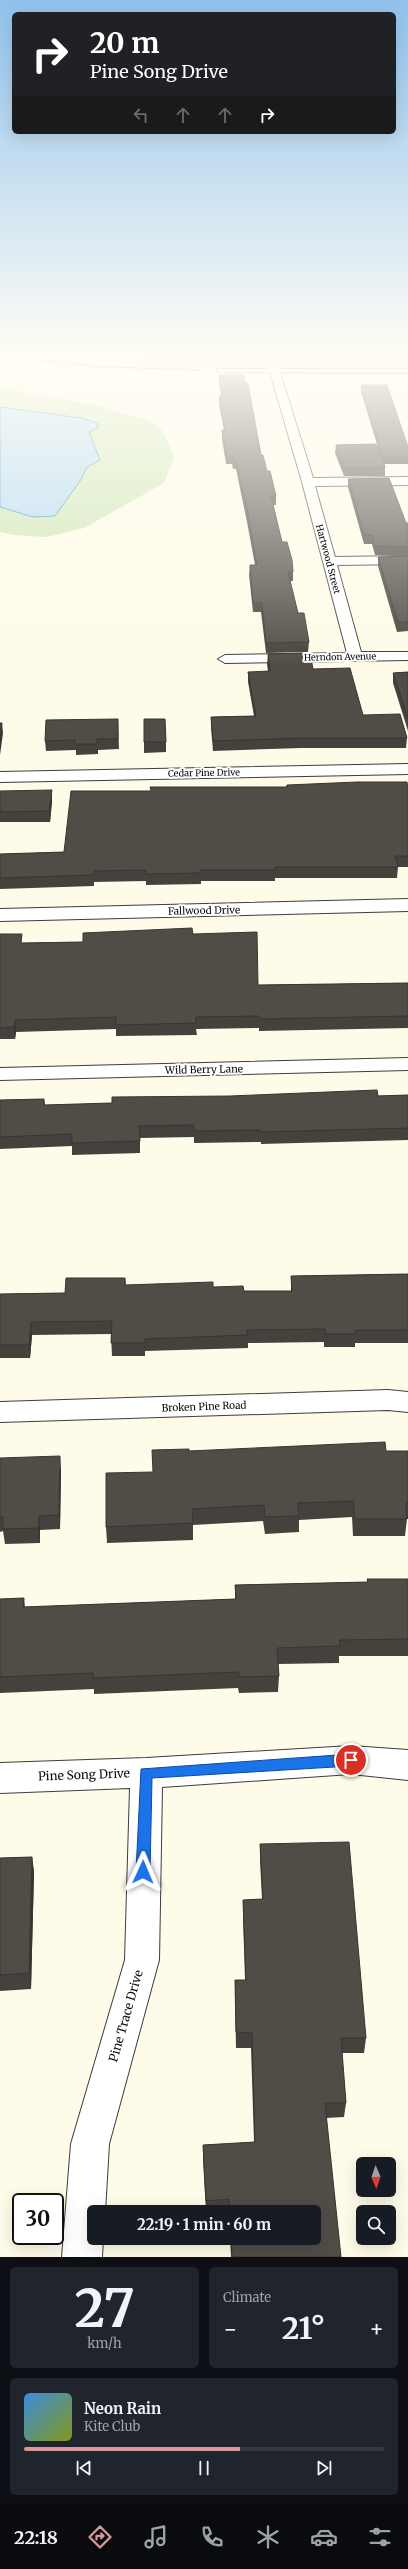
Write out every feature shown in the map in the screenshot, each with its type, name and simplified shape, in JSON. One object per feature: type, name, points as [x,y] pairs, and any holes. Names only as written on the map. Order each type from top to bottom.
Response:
[{"type":"street","name":"Hartwood Street","points":[[300,455],[355,657]]},
{"type":"street","points":[[308,482],[408,481]]},
{"type":"street","points":[[328,561],[408,560]]},
{"type":"street","name":"Herndon Avenue","points":[[225,659],[408,656]]},
{"type":"street","name":"Cedar Pine Drive","points":[[0,778],[408,769]]},
{"type":"street","name":"Fallwood Drive","points":[[0,915],[408,905]]},
{"type":"street","name":"Wild Berry Lane","points":[[0,1074],[408,1064]]},
{"type":"street","name":"Broken Pine Road","points":[[0,1412],[372,1401],[408,1402]]},
{"type":"street","name":"Pine Song Drive","points":[[0,1778],[146,1773],[351,1760],[408,1765]]},
{"type":"street","name":"Pine Trace Drive","points":[[82,2257],[90,2144],[142,1960],[146,1773]]},
{"type":"green space","points":[[99,455],[173,455],[174,458],[164,483],[84,528],[47,537],[14,535],[0,532],[0,507],[33,517],[55,516],[80,481],[87,467],[100,459]]},
{"type":"water","points":[[0,455],[98,455],[100,460],[87,467],[80,481],[55,516],[33,517],[0,507]]},
{"type":"building","points":[[263,455],[267,471],[270,471],[276,496],[271,496],[282,542],[287,542],[292,560],[293,572],[288,572],[298,613],[304,613],[309,642],[266,643],[262,603],[253,603],[250,565],[257,565],[248,513],[236,460],[233,460],[232,456],[226,456]]},
{"type":"building","points":[[340,455],[380,455],[385,467],[344,468]]},
{"type":"building","points":[[382,455],[408,455],[408,457],[383,457]]},
{"type":"building","points":[[389,478],[406,523],[408,523],[408,547],[375,546],[372,535],[364,535],[348,479]]},
{"type":"building","points":[[408,556],[408,622],[398,622],[378,557]]},
{"type":"building","points":[[310,653],[313,669],[350,668],[363,715],[400,714],[407,738],[302,738],[213,741],[211,717],[256,716],[248,672],[270,671],[268,654]]},
{"type":"building","points":[[408,672],[408,718],[393,673]]},
{"type":"building","points":[[118,719],[118,739],[97,739],[97,744],[75,744],[75,740],[45,741],[46,720]]},
{"type":"building","points":[[144,719],[165,719],[166,742],[144,742]]},
{"type":"building","points":[[0,723],[2,723],[0,740]]},
{"type":"building","points":[[357,782],[407,782],[408,856],[395,856],[398,867],[275,867],[276,870],[200,870],[200,873],[146,874],[146,870],[94,871],[94,875],[0,878],[0,854],[64,852],[71,791],[151,791],[150,787],[287,787],[287,785]]},
{"type":"building","points":[[52,790],[49,811],[0,812],[0,791]]},
{"type":"building","points":[[192,928],[193,934],[257,932],[258,985],[408,983],[408,1016],[260,1019],[259,1016],[196,1017],[196,1023],[116,1025],[116,1017],[15,1020],[14,1027],[0,1028],[0,934],[22,934],[21,943],[83,942],[83,933]]},
{"type":"building","points":[[377,1090],[378,1096],[408,1095],[408,1128],[262,1132],[261,1130],[194,1131],[194,1125],[139,1126],[140,1141],[72,1143],[72,1134],[0,1137],[0,1100],[44,1099],[44,1105],[112,1103],[112,1097],[230,1096]]},
{"type":"building","points":[[408,1274],[408,1330],[355,1330],[356,1334],[325,1334],[325,1329],[247,1330],[248,1335],[145,1339],[145,1343],[111,1343],[112,1321],[31,1322],[29,1345],[0,1345],[0,1294],[65,1293],[66,1278],[125,1278],[125,1285],[213,1282],[213,1287],[243,1286],[244,1291],[292,1291],[291,1276]]},
{"type":"building","points":[[385,1442],[386,1451],[408,1451],[408,1503],[406,1503],[407,1519],[355,1519],[353,1501],[298,1503],[299,1516],[265,1517],[264,1505],[192,1509],[193,1523],[106,1527],[106,1473],[153,1472],[152,1450],[189,1449],[189,1451]]},
{"type":"building","points":[[60,1456],[59,1515],[39,1516],[38,1528],[3,1529],[3,1517],[0,1517],[0,1458]]},
{"type":"building","points":[[367,1579],[408,1579],[408,1639],[340,1640],[340,1646],[277,1648],[279,1676],[239,1677],[239,1672],[93,1678],[93,1673],[0,1677],[0,1599],[24,1598],[23,1607],[236,1599],[235,1585],[368,1582]]},
{"type":"building","points":[[349,1842],[366,2038],[341,2038],[346,2103],[325,2103],[341,2257],[232,2257],[231,2245],[321,2245],[321,2205],[229,2205],[229,2199],[206,2201],[203,2145],[255,2142],[252,2033],[236,2032],[235,1980],[246,1980],[243,1900],[263,1899],[260,1844]]},
{"type":"building","points":[[32,1857],[29,1973],[0,1975],[0,1858]]},
{"type":"route","points":[[143,1872],[143,1828],[146,1773],[351,1760]]}]
